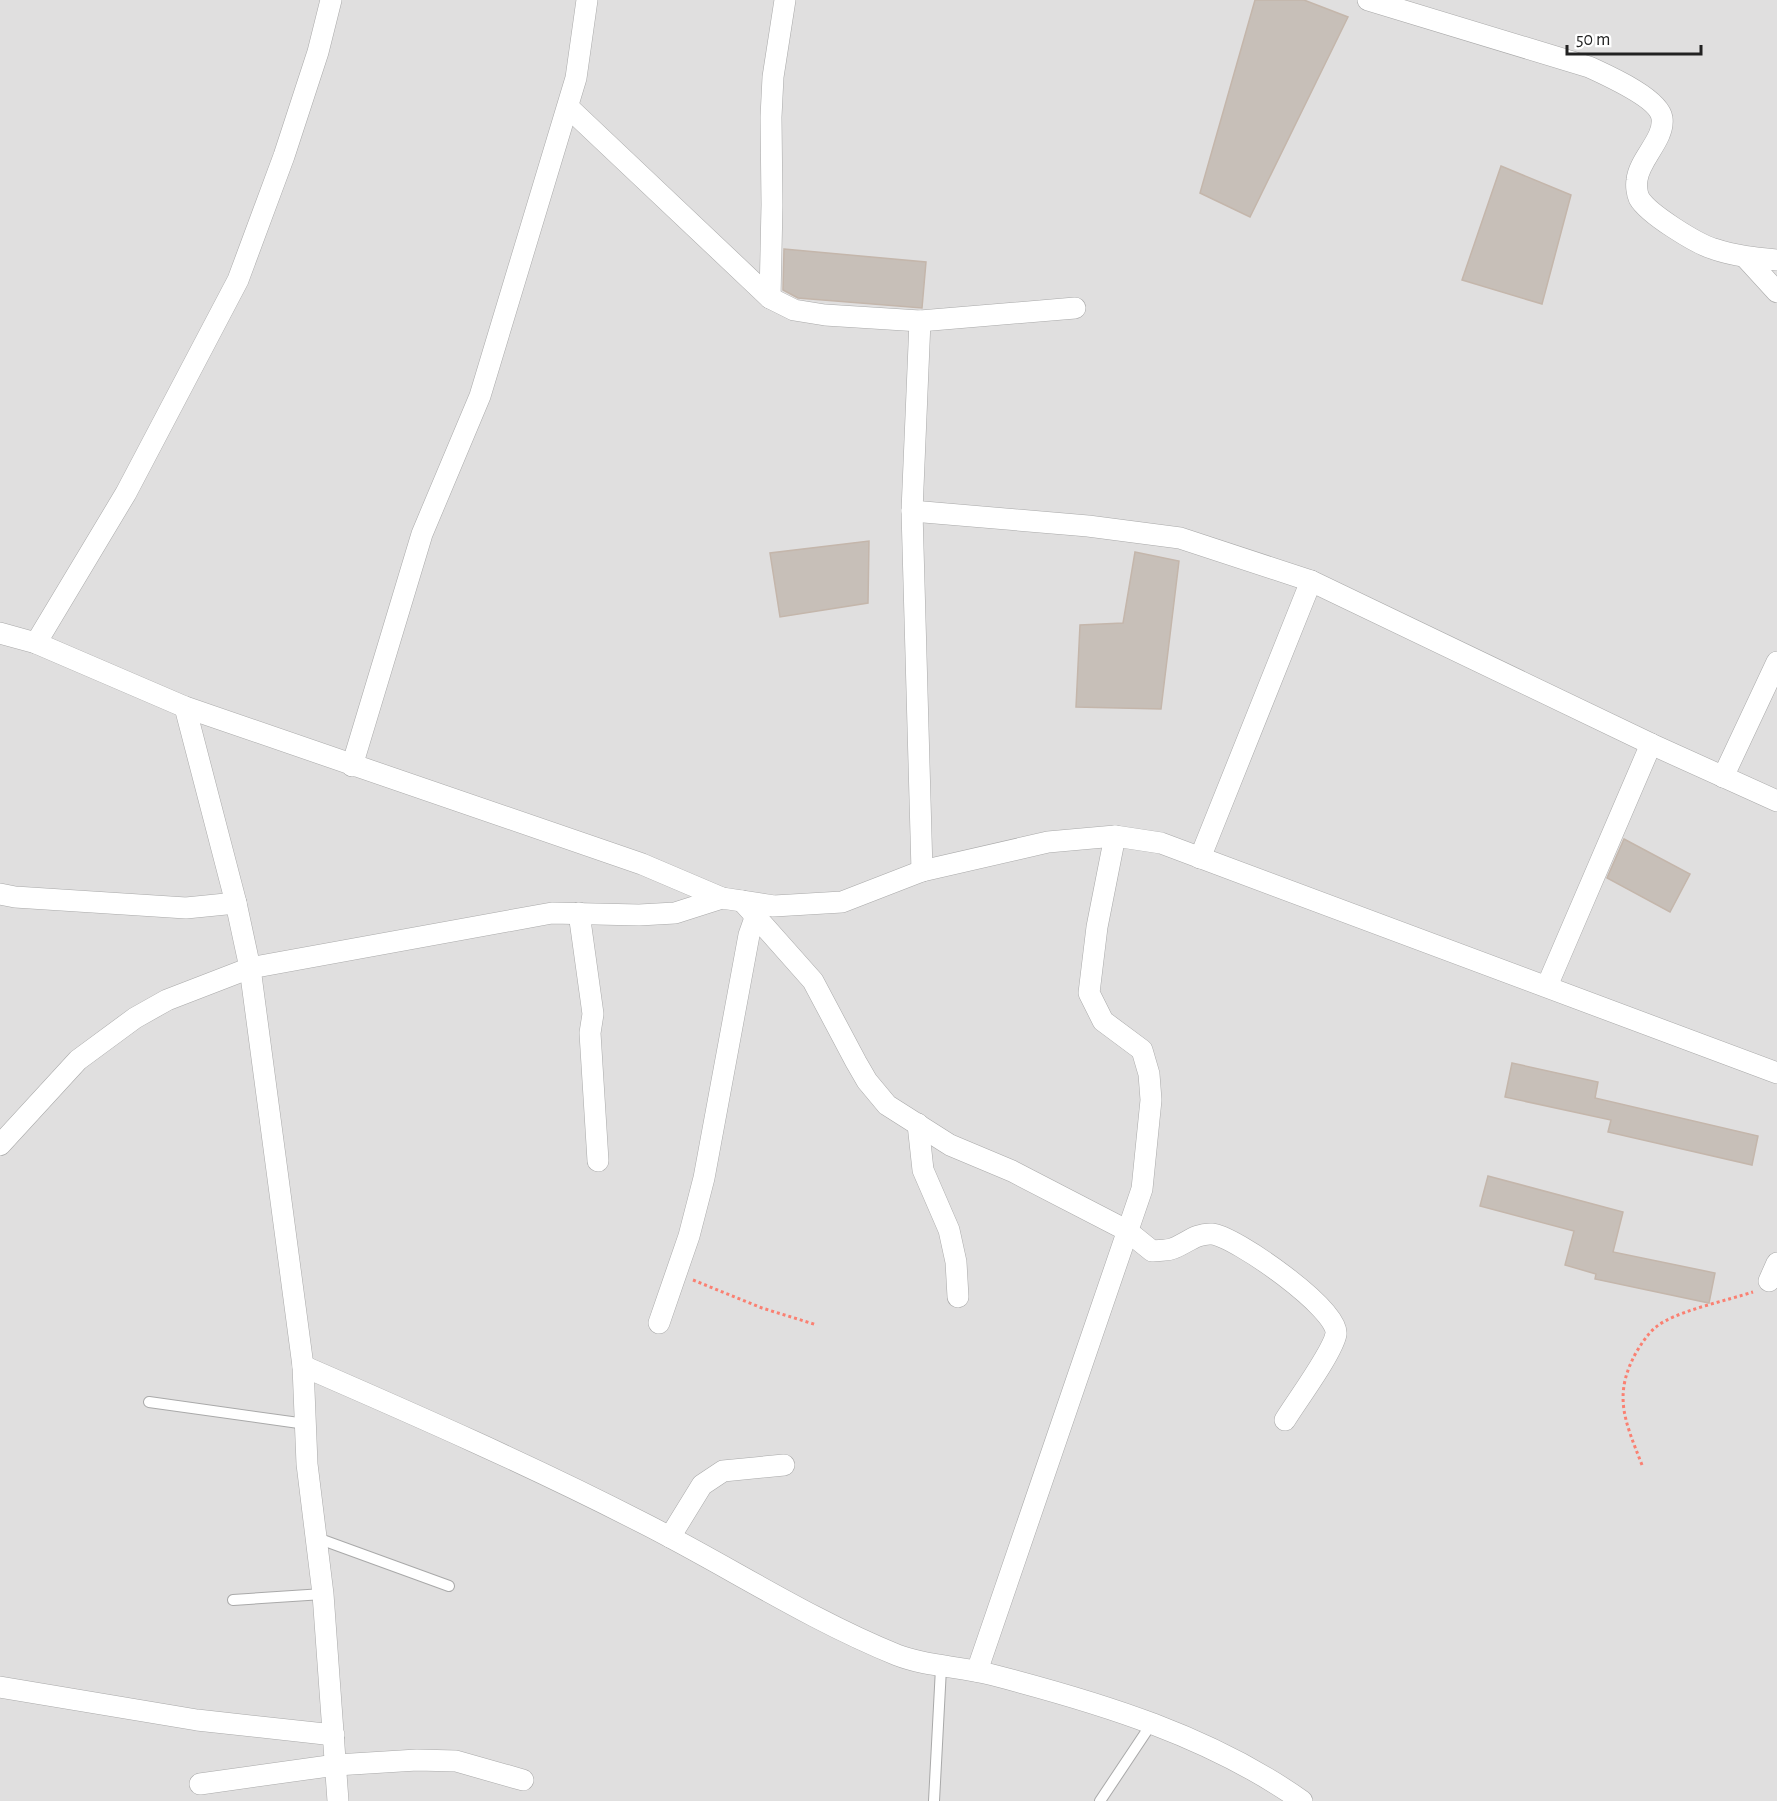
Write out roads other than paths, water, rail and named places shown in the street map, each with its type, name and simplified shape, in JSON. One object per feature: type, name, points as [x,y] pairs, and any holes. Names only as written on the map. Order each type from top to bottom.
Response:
[{"type":"street","points":[[36,643],[126,493],[238,280],[284,156],[318,52],[331,0]]},
{"type":"street","points":[[352,766],[403,589],[439,490],[480,396],[568,107],[584,39],[587,0]]},
{"type":"street","points":[[770,298],[773,77],[785,0]]},
{"type":"street","points":[[1368,0],[1395,5],[1589,67],[1615,79],[1655,105],[1662,116],[1662,127],[1639,168],[1636,183],[1639,198],[1676,228],[1712,248],[1745,257],[1777,261]]},
{"type":"street","points":[[568,107],[770,298],[794,310],[825,315],[920,321],[1075,308]]},
{"type":"street","points":[[1745,257],[1777,292]]},
{"type":"street","points":[[920,321],[912,511],[922,871]]},
{"type":"street","points":[[912,511],[1088,526],[1180,538],[1311,580],[1651,744],[1777,801]]},
{"type":"street","points":[[1200,858],[1311,580]]},
{"type":"street","points":[[0,633],[36,643],[185,707],[642,864],[732,899],[774,906],[842,902],[922,871],[1048,842],[1115,836],[1161,843],[1777,1073]]},
{"type":"street","points":[[1723,777],[1777,662]]},
{"type":"street","points":[[185,707],[236,903],[250,968],[303,1366],[307,1464],[323,1594],[338,1801]]},
{"type":"street","points":[[1547,986],[1651,744]]},
{"type":"street","points":[[977,1671],[1126,1230],[1142,1189],[1151,1100],[1149,1074],[1142,1050],[1103,1021],[1089,993],[1097,927],[1115,836]]},
{"type":"street","points":[[0,894],[15,897],[186,908],[236,903]]},
{"type":"street","points":[[0,1145],[78,1060],[135,1018],[167,1000],[250,968],[552,914],[675,913],[732,899]]},
{"type":"street","points":[[732,899],[755,918],[813,981],[867,1081],[887,1105],[950,1145],[1012,1171],[1126,1230],[1152,1251],[1173,1249],[1195,1236],[1213,1234],[1236,1244],[1302,1289],[1335,1322],[1336,1334],[1323,1361],[1285,1420]]},
{"type":"street","points":[[579,913],[593,1014],[590,1033],[598,1161]]},
{"type":"street","points":[[659,1323],[677,1273],[704,1178],[749,936],[755,918]]},
{"type":"street","points":[[918,1124],[923,1170],[949,1230],[956,1262],[958,1297]]},
{"type":"street","points":[[303,1366],[496,1450],[670,1538],[828,1625],[899,1656],[941,1668],[977,1671],[1060,1692],[1152,1723],[1242,1762],[1302,1801]]},
{"type":"street","points":[[670,1538],[702,1485],[723,1471],[784,1465]]},
{"type":"street","points":[[0,1687],[197,1720],[334,1735]]},
{"type":"street","points":[[200,1784],[336,1765],[456,1761],[523,1780]]},
{"type":"lane","points":[[149,1402],[306,1424]]},
{"type":"lane","points":[[317,1538],[449,1586]]},
{"type":"lane","points":[[233,1600],[323,1594]]},
{"type":"lane","points":[[934,1801],[941,1668]]},
{"type":"lane","points":[[1100,1801],[1152,1723]]}]
